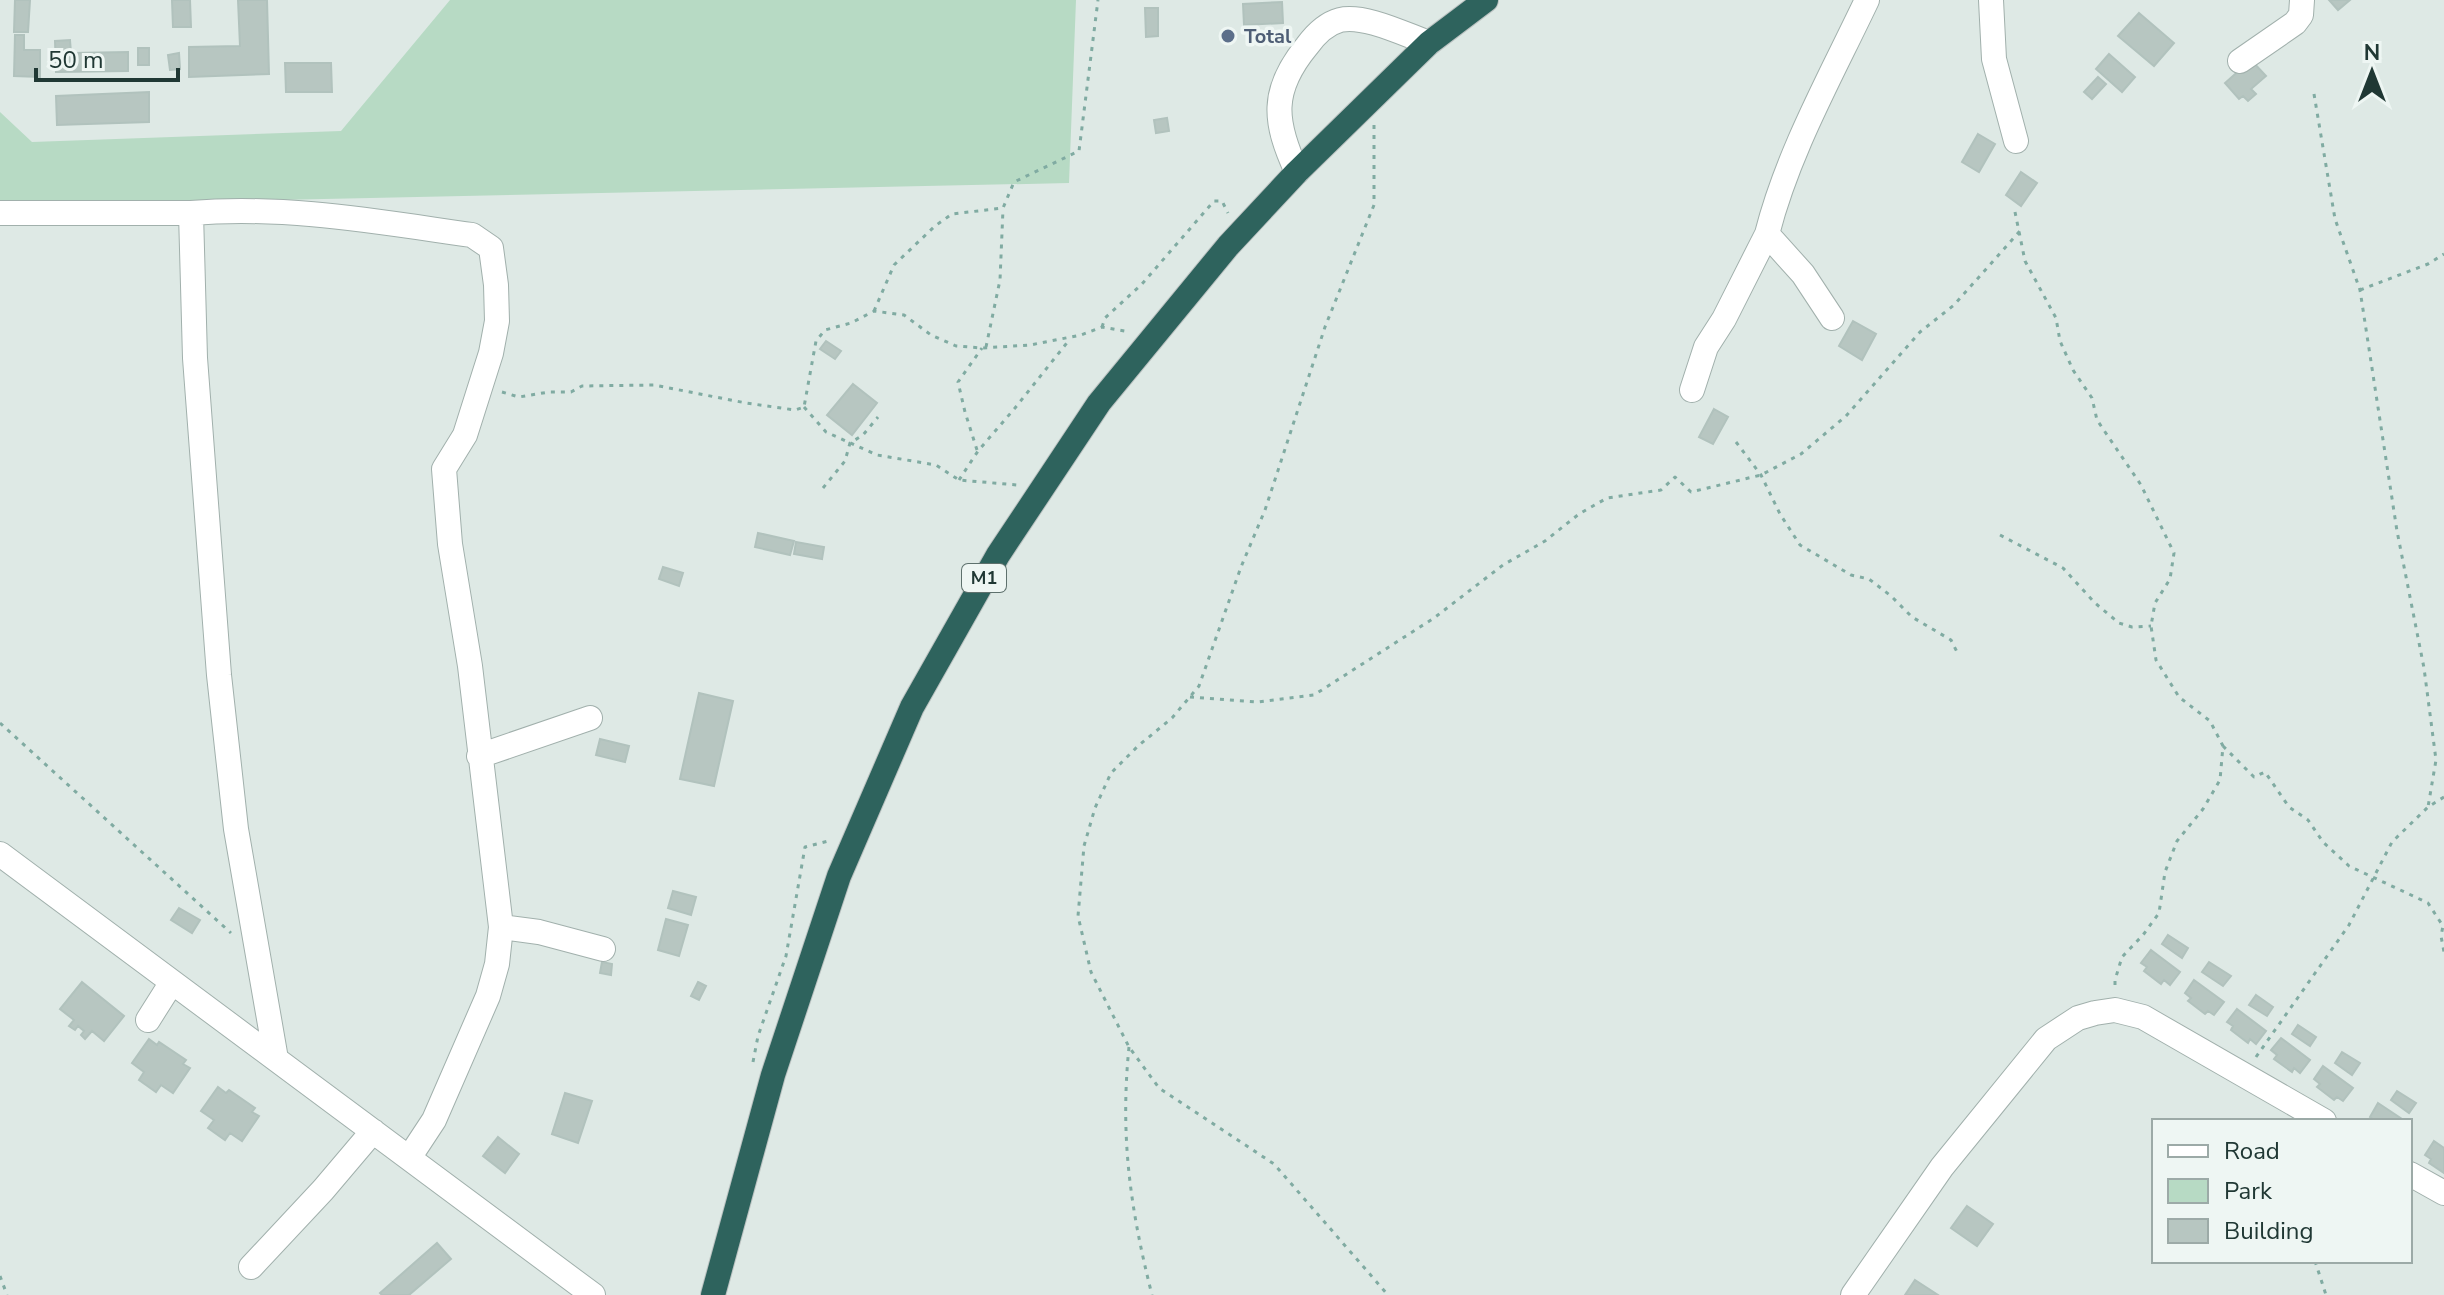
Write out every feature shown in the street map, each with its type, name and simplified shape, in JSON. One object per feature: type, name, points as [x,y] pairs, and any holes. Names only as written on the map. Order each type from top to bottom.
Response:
[{"type":"highway","name":"M1","points":[[713,1295],[794,1008],[839,876],[912,707],[998,555],[1099,403],[1228,246],[1297,172],[1429,43],[1465,10],[1486,0]]},
{"type":"street","points":[[1692,390],[1706,347],[1724,319],[1767,234],[1776,199],[1798,146],[1867,0]]},
{"type":"street","points":[[1991,0],[1994,59],[2016,141]]},
{"type":"street","points":[[2240,61],[2295,23],[2301,15],[2302,0]]},
{"type":"street","points":[[1297,172],[1283,143],[1279,123],[1280,91],[1296,60],[1319,31],[1339,20],[1360,20],[1429,43]]},
{"type":"street","points":[[0,213],[191,213],[232,210],[331,216],[472,235],[491,248],[497,321],[493,342],[465,435],[444,469],[450,544],[470,666],[501,927],[497,964],[488,996],[434,1120],[409,1158]]},
{"type":"street","points":[[191,213],[195,358],[219,675],[236,829],[276,1059]]},
{"type":"street","points":[[1767,234],[1803,274],[1832,318]]},
{"type":"street","points":[[479,756],[590,718]]},
{"type":"street","points":[[0,854],[593,1295]]},
{"type":"street","points":[[501,927],[539,932],[603,949]]},
{"type":"street","points":[[148,1020],[172,982]]},
{"type":"street","points":[[1853,1295],[1942,1167],[2046,1039],[2078,1018],[2115,1010],[2143,1017],[2320,1119]]},
{"type":"street","points":[[251,1267],[373,1131]]},
{"type":"street","points":[[2412,1175],[2444,1193]]},
{"type":"path","points":[[978,451],[958,382],[984,348],[1000,280],[1003,208],[1014,182],[1079,151],[1098,0]]},
{"type":"path","points":[[2314,94],[2335,219],[2360,290],[2397,531],[2424,668],[2436,760],[2428,807]]},
{"type":"path","points":[[1374,97],[1374,205],[1325,327],[1265,510],[1241,567],[1199,686],[1172,718],[1111,773],[1095,808],[1084,846],[1078,916],[1091,972],[1129,1047],[1159,1088],[1274,1164],[1388,1295]]},
{"type":"path","points":[[1102,327],[1105,318],[1142,284],[1205,210],[1218,200],[1229,212],[1225,221],[1229,232],[1228,246]]},
{"type":"path","points":[[874,311],[894,265],[935,226],[952,214],[1003,208]]},
{"type":"path","points":[[2015,212],[2025,261],[2056,318],[2060,341],[2073,370],[2092,398],[2097,420],[2141,485],[2174,553],[2170,579],[2155,603],[2151,626],[2156,660],[2179,697],[2210,721],[2223,746],[2254,777],[2265,772],[2289,807],[2308,820],[2323,842],[2349,866],[2428,903],[2443,926],[2444,952]]},
{"type":"path","points":[[1190,697],[1258,702],[1314,695],[1434,618],[1503,565],[1545,541],[1579,514],[1607,498],[1661,490],[1675,477],[1691,492],[1761,475],[1801,454],[1846,416],[1920,332],[1954,305],[2020,231]]},
{"type":"path","points":[[2360,290],[2428,264],[2444,254]]},
{"type":"path","points":[[804,407],[816,341],[825,330],[851,323],[874,311],[904,315],[931,335],[956,346],[984,348],[1030,345],[1102,327],[1133,333],[1157,331]]},
{"type":"path","points":[[959,480],[978,451],[1072,336]]},
{"type":"path","points":[[479,388],[519,397],[571,392],[582,386],[654,385],[746,403],[795,410],[804,407]]},
{"type":"path","points":[[804,407],[826,432],[877,455],[936,465],[959,480],[1029,487]]},
{"type":"path","points":[[823,488],[845,461],[850,443],[863,435],[878,417]]},
{"type":"path","points":[[1736,442],[1761,475],[1800,545],[1851,575],[1869,579],[1912,617],[1951,640],[1957,652]]},
{"type":"path","points":[[2000,535],[2063,568],[2095,603],[2119,623],[2132,627],[2151,626]]},
{"type":"path","points":[[0,723],[259,959]]},
{"type":"path","points":[[2115,1010],[2115,980],[2122,957],[2159,913],[2165,872],[2177,841],[2203,809],[2220,780],[2223,746]]},
{"type":"path","points":[[2243,1076],[2349,925],[2392,842],[2428,807],[2444,797]]},
{"type":"path","points":[[753,1064],[758,1036],[786,956],[805,847],[857,833]]},
{"type":"path","points":[[1129,1047],[1125,1144],[1132,1211],[1152,1295]]},
{"type":"path","points":[[2315,1263],[2326,1295]]},
{"type":"path","points":[[0,1276],[7,1295]]},
{"type":"green space","points":[[450,0],[1076,0],[1069,183],[0,206],[0,112],[32,142],[341,131]]},
{"type":"building","points":[[15,0],[30,0],[28,32],[14,32]]},
{"type":"building","points":[[172,0],[190,0],[191,27],[173,27]]},
{"type":"building","points":[[238,0],[267,0],[269,74],[189,77],[189,47],[240,46]]},
{"type":"building","points":[[2329,0],[2350,0],[2338,10]]},
{"type":"building","points":[[1282,2],[1283,23],[1244,25],[1243,4]]},
{"type":"building","points":[[1145,8],[1158,8],[1158,36],[1146,37]]},
{"type":"building","points":[[2139,13],[2174,43],[2154,66],[2118,36]]},
{"type":"building","points":[[15,35],[24,35],[24,50],[40,50],[40,77],[14,76]]},
{"type":"building","points":[[70,40],[71,53],[128,52],[128,71],[56,72],[55,41]]},
{"type":"building","points":[[138,48],[149,48],[149,65],[138,65]]},
{"type":"building","points":[[179,53],[180,69],[170,70],[168,55]]},
{"type":"building","points":[[2109,54],[2135,77],[2122,92],[2096,69]]},
{"type":"building","points":[[2251,60],[2266,76],[2251,89],[2256,94],[2248,101],[2243,96],[2239,99],[2225,83]]},
{"type":"building","points":[[285,63],[331,63],[332,92],[286,92]]},
{"type":"building","points":[[2098,77],[2106,84],[2092,99],[2084,92]]},
{"type":"building","points":[[149,92],[149,122],[57,125],[56,96]]},
{"type":"building","points":[[1167,118],[1169,131],[1156,133],[1154,120]]},
{"type":"building","points":[[1978,134],[1995,144],[1979,172],[1962,162]]},
{"type":"building","points":[[2021,172],[2037,183],[2021,206],[2006,195]]},
{"type":"building","points":[[1853,321],[1876,334],[1862,360],[1839,346]]},
{"type":"building","points":[[826,341],[841,351],[835,359],[820,349]]},
{"type":"building","points":[[853,384],[877,403],[852,435],[827,415]]},
{"type":"building","points":[[1714,409],[1728,417],[1713,444],[1699,437]]},
{"type":"building","points":[[758,533],[794,541],[790,555],[755,547]]},
{"type":"building","points":[[796,542],[824,547],[822,559],[794,554]]},
{"type":"building","points":[[663,567],[683,573],[679,586],[659,579]]},
{"type":"building","points":[[699,693],[733,701],[714,786],[680,779]]},
{"type":"building","points":[[600,739],[629,746],[625,762],[596,755]]},
{"type":"building","points":[[673,891],[696,897],[691,915],[668,908]]},
{"type":"building","points":[[179,908],[200,920],[192,933],[171,920]]},
{"type":"building","points":[[666,919],[688,925],[679,956],[658,950]]},
{"type":"building","points":[[2168,935],[2188,948],[2182,958],[2162,944]]},
{"type":"building","points":[[2151,950],[2180,972],[2170,985],[2164,980],[2161,984],[2144,971],[2147,967],[2141,963]]},
{"type":"building","points":[[602,962],[612,964],[611,975],[600,973]]},
{"type":"building","points":[[2209,962],[2231,976],[2223,986],[2202,972]]},
{"type":"building","points":[[2194,980],[2224,1002],[2214,1015],[2208,1011],[2205,1014],[2188,1001],[2191,998],[2185,993]]},
{"type":"building","points":[[82,982],[124,1016],[104,1041],[92,1031],[85,1039],[81,1035],[84,1031],[78,1026],[75,1030],[69,1026],[74,1020],[60,1009]]},
{"type":"building","points":[[698,982],[706,986],[699,1000],[691,996]]},
{"type":"building","points":[[2256,995],[2273,1007],[2267,1016],[2249,1005]]},
{"type":"building","points":[[2237,1009],[2266,1031],[2256,1044],[2250,1039],[2248,1043],[2231,1030],[2233,1026],[2227,1022]]},
{"type":"building","points":[[2298,1025],[2316,1037],[2310,1046],[2292,1034]]},
{"type":"building","points":[[2281,1038],[2310,1060],[2300,1073],[2294,1068],[2292,1072],[2274,1059],[2277,1055],[2271,1050]]},
{"type":"building","points":[[149,1039],[186,1060],[183,1064],[190,1068],[173,1093],[161,1085],[156,1092],[139,1080],[144,1072],[132,1063]]},
{"type":"building","points":[[2342,1052],[2360,1063],[2352,1075],[2335,1063]]},
{"type":"building","points":[[2323,1066],[2353,1088],[2343,1101],[2337,1097],[2334,1100],[2317,1087],[2320,1084],[2314,1079]]},
{"type":"building","points":[[218,1087],[226,1093],[229,1090],[255,1108],[252,1112],[259,1116],[242,1141],[230,1133],[225,1140],[208,1128],[214,1120],[201,1111]]},
{"type":"building","points":[[2397,1091],[2416,1103],[2409,1113],[2391,1100]]},
{"type":"building","points":[[565,1093],[592,1101],[578,1143],[552,1134]]},
{"type":"building","points":[[2378,1103],[2402,1119],[2372,1119],[2370,1117]]},
{"type":"building","points":[[498,1137],[519,1154],[505,1173],[483,1156]]},
{"type":"building","points":[[2434,1141],[2444,1148],[2444,1173],[2429,1163],[2431,1159],[2425,1155]]},
{"type":"building","points":[[1967,1206],[1993,1224],[1977,1246],[1951,1228]]},
{"type":"building","points":[[437,1243],[451,1259],[409,1295],[380,1293]]},
{"type":"building","points":[[1915,1280],[1938,1295],[1905,1295]]},
{"type":"place","name":"Total","points":[[1228,36]]}]
